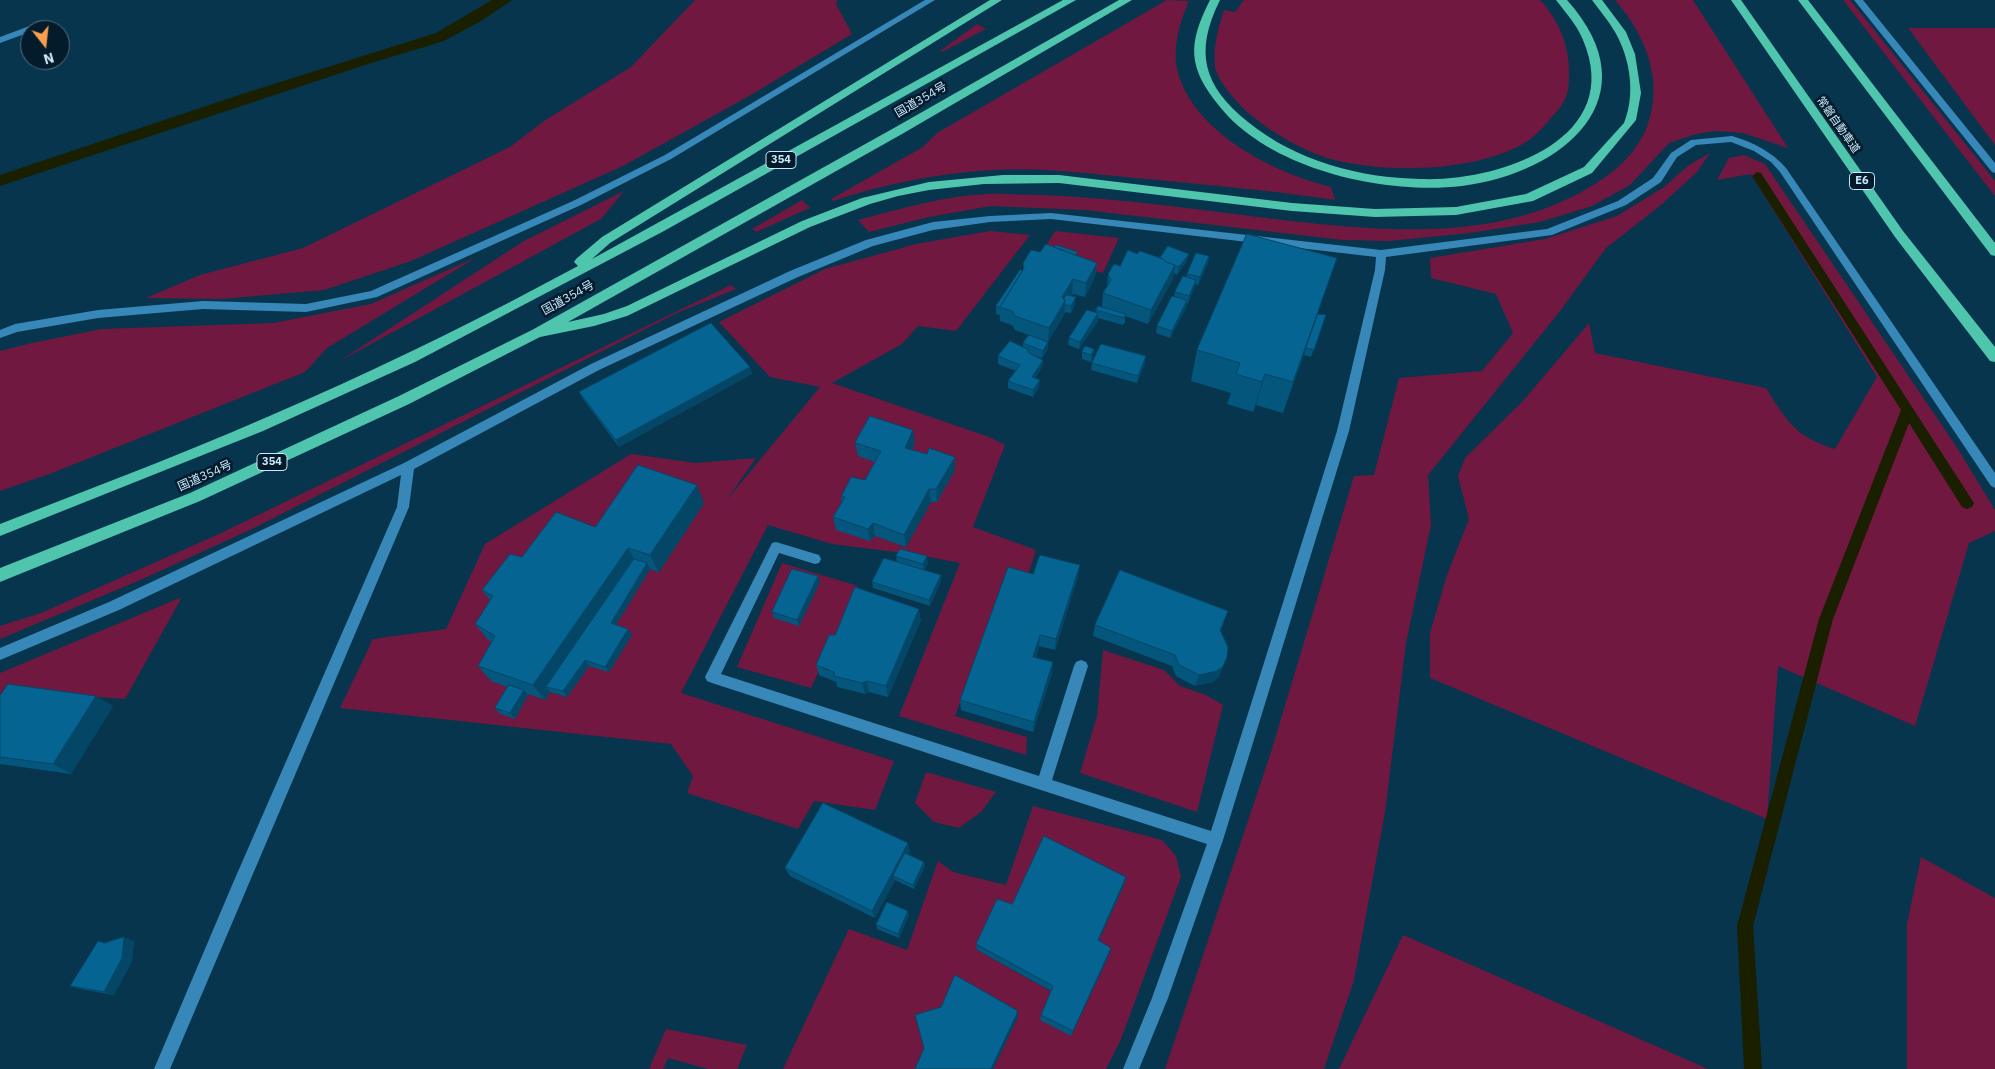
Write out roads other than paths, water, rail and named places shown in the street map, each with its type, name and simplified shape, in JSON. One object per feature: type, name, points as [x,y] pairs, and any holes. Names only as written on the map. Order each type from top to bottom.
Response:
[{"type":"highway","points":[[554,284],[606,240],[997,0]]},
{"type":"highway","name":"国道354号","points":[[0,530],[186,458],[408,358],[554,284],[1071,0]]},
{"type":"highway","name":"国道354号","points":[[0,575],[195,497],[404,400],[537,333],[898,131],[1126,0]]},
{"type":"highway","points":[[1215,0],[1202,30],[1200,63],[1205,78],[1218,100],[1232,116],[1280,149],[1342,172],[1389,180],[1452,183],[1483,178],[1531,162],[1551,152],[1571,137],[1583,119],[1593,101],[1597,80],[1594,60],[1588,37],[1576,16],[1561,0]]},
{"type":"highway","points":[[537,333],[615,316],[843,208],[886,195],[931,186],[991,180],[1075,180],[1327,210],[1391,213],[1473,210],[1508,205],[1544,194],[1578,179],[1606,156],[1623,135],[1634,114],[1636,73],[1632,57],[1622,33],[1597,0]]},
{"type":"highway","name":"常磐自動車道","points":[[1736,0],[1899,234],[1995,357]]},
{"type":"highway","points":[[1803,0],[1995,252]]},
{"type":"street","points":[[0,334],[15,328],[98,314],[203,305],[306,308],[373,294],[568,207],[668,157],[931,0]]},
{"type":"street","points":[[1858,0],[1995,170]]},
{"type":"street","points":[[0,40],[20,33]]},
{"type":"street","points":[[0,654],[114,606],[408,466],[595,367],[733,302],[870,243],[933,226],[990,219],[1052,216],[1381,254],[1548,232],[1622,203],[1656,180],[1674,155],[1694,142],[1711,139],[1732,139],[1744,143],[1774,160],[1783,170],[1995,483]]},
{"type":"street","points":[[1132,1069],[1160,998],[1216,840],[1343,432],[1380,270],[1381,254]]},
{"type":"street","points":[[162,1069],[403,507],[408,466]]},
{"type":"street","points":[[815,560],[776,547],[712,677],[1216,840]]},
{"type":"street","points":[[1044,784],[1081,666]]},
{"type":"waterway","points":[[1757,176],[1967,503]]},
{"type":"waterway","points":[[1753,1069],[1745,926],[1826,619],[1907,410]]}]
